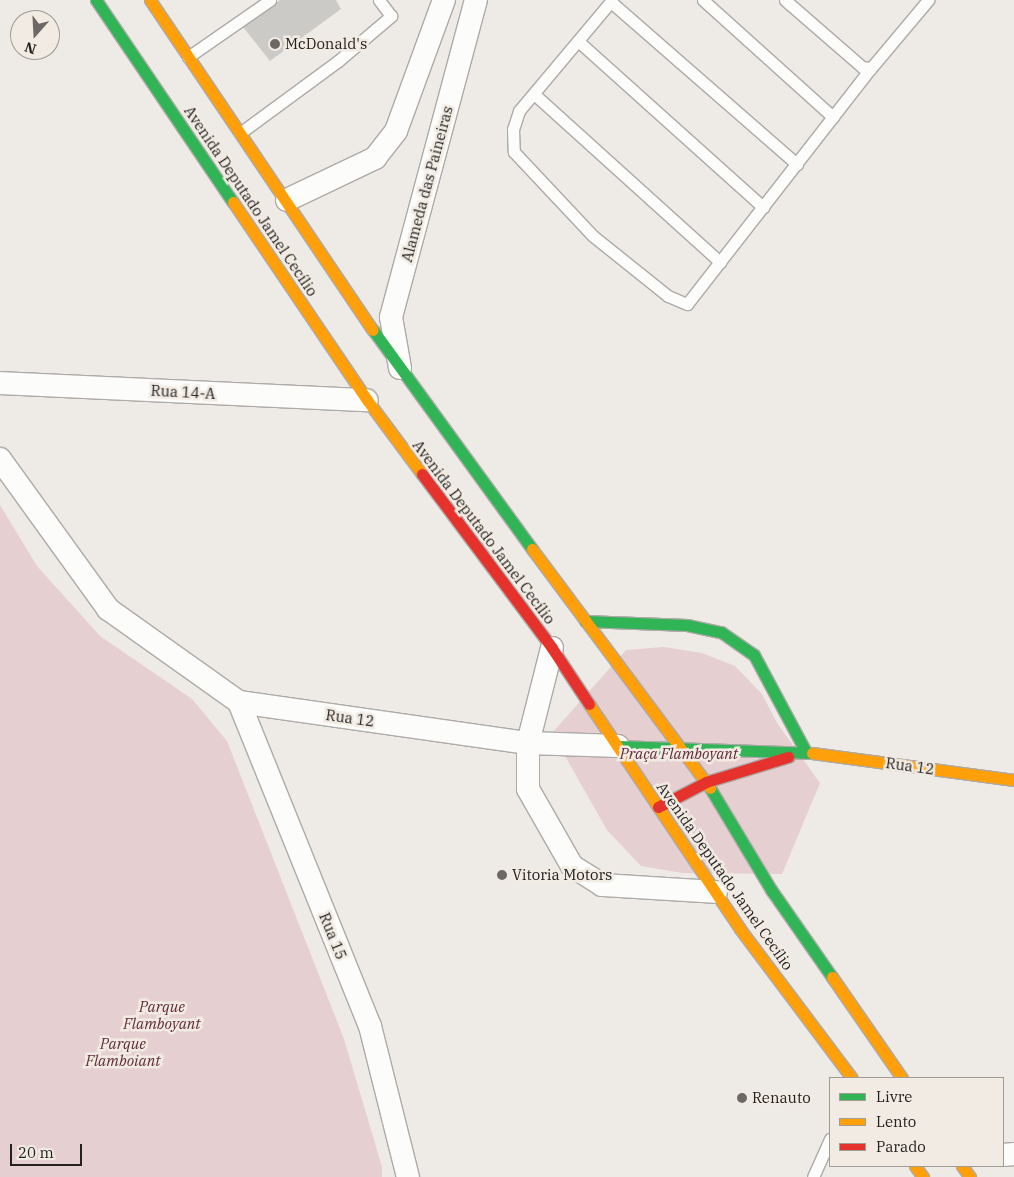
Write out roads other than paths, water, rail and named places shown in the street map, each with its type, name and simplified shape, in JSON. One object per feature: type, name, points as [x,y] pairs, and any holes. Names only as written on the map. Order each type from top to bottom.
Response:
[{"type":"main road","name":"Avenida Deputado Jamel Cecílio","points":[[96,0],[367,400],[552,648],[716,892],[851,1077]]},
{"type":"main road","name":"Avenida Deputado Jamel Cecílio","points":[[150,0],[400,368],[676,746],[706,782],[772,891],[901,1077]]},
{"type":"main road","points":[[585,621],[687,625],[721,632],[754,655],[806,752]]},
{"type":"main road","name":"Rua 12","points":[[618,746],[676,746],[806,752],[1014,780]]},
{"type":"main road","name":"Rua 12","points":[[658,807],[706,782],[806,752]]},
{"type":"street","points":[[287,200],[375,158],[396,131],[444,0]]},
{"type":"street","name":"Alameda das Paineiras","points":[[400,368],[392,317],[476,0]]},
{"type":"street","name":"Rua 14-A","points":[[0,383],[367,400]]},
{"type":"street","name":"Rua 12","points":[[0,459],[108,609],[239,702],[528,744],[618,746]]},
{"type":"street","points":[[552,648],[528,744],[528,789],[572,866],[602,885],[716,892]]},
{"type":"street","name":"Rua 15","points":[[239,702],[370,1026],[408,1177]]},
{"type":"lane","points":[[188,57],[270,0]]},
{"type":"lane","points":[[240,133],[338,61],[391,16],[379,0]]},
{"type":"lane","points":[[703,0],[834,118]]},
{"type":"lane","points":[[784,0],[862,67],[871,68]]},
{"type":"lane","points":[[798,164],[612,1],[519,111],[513,129],[514,152],[594,236],[668,296],[687,304],[798,164],[834,118],[871,68],[928,0]]},
{"type":"lane","points":[[578,41],[764,207]]},
{"type":"lane","points":[[534,94],[720,262]]},
{"type":"lane","points":[[813,1177],[829,1141]]},
{"type":"place","name":"McDonald's","points":[[275,44]]},
{"type":"place","name":"Vitoria Motors","points":[[502,875]]},
{"type":"place","name":"Renauto","points":[[742,1098]]},
{"type":"park label","name":"Praça Flamboyant","points":[[679,754]]},
{"type":"park label","name":"Parque Flamboyant","points":[[162,1014]]},
{"type":"park label","name":"Parque Flamboiant","points":[[123,1052]]}]
